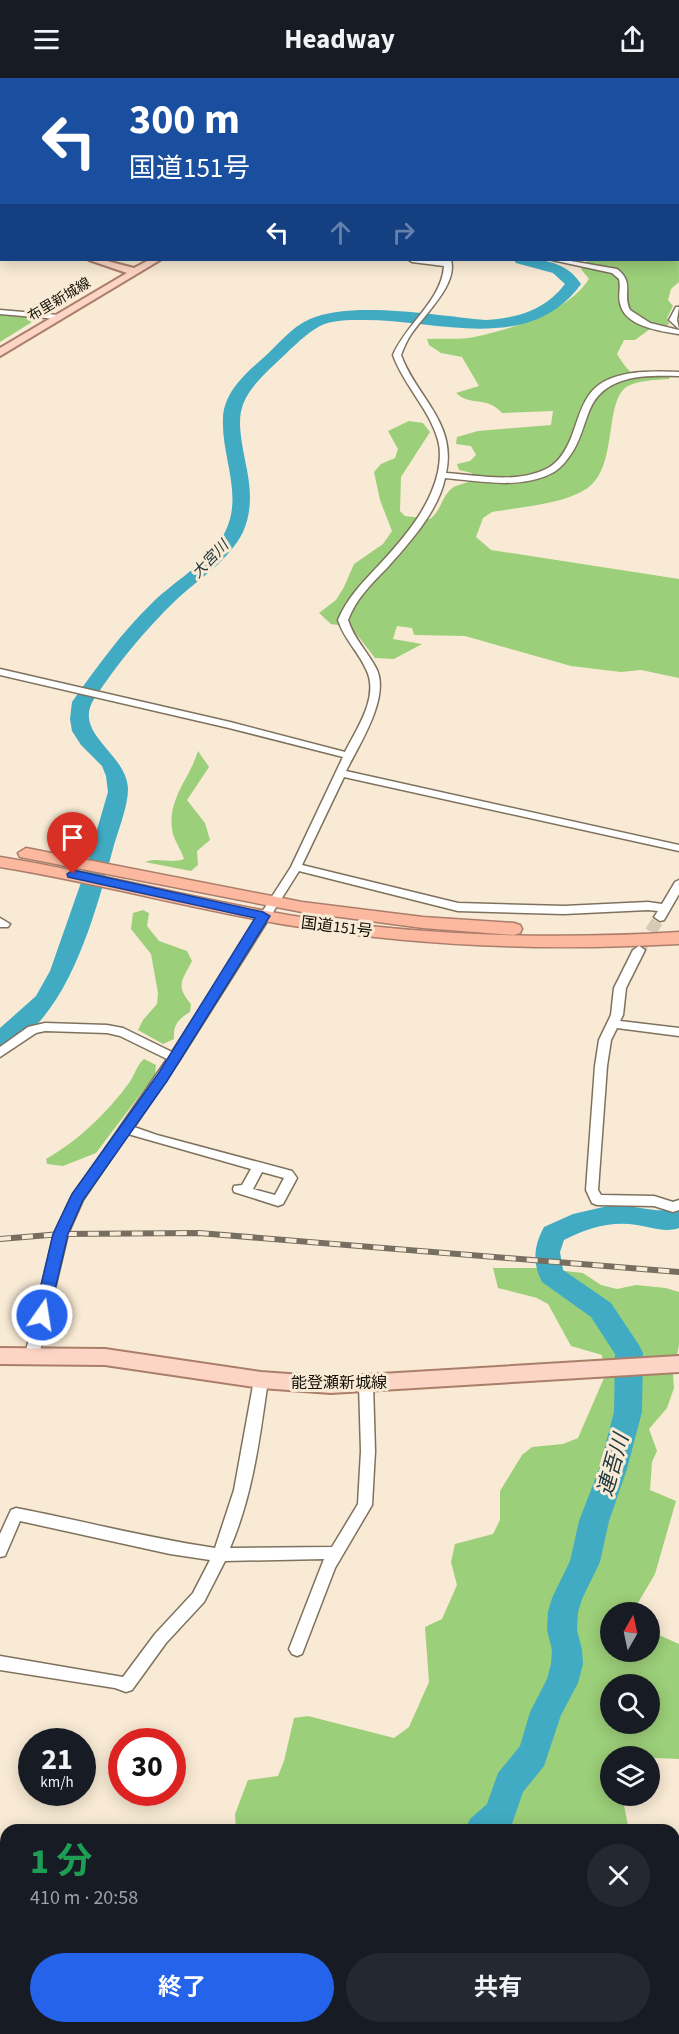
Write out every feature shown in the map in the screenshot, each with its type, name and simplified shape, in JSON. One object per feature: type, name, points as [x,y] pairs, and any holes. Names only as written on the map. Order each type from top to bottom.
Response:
[{"type":"highway","name":"国道151号","points":[[0,850],[344,927],[456,939],[557,941],[679,938]]},
{"type":"highway","name":"国道151号","points":[[0,862],[76,868]]},
{"type":"highway","name":"国道151号","points":[[268,909],[503,928],[616,929],[679,926]]},
{"type":"main road","points":[[97,261],[135,272]]},
{"type":"main road","name":"布里新城線","points":[[0,353],[153,261]]},
{"type":"main road","name":"能登瀬新城線","points":[[0,1356],[105,1357],[301,1384],[366,1383],[672,1364]]},
{"type":"street","points":[[32,1355],[61,1234],[77,1198],[175,1058],[296,867],[377,692],[375,674],[345,630],[343,620],[355,595],[405,542],[428,509],[442,475],[443,447],[437,423],[401,366],[397,355],[404,339],[444,286],[449,262],[430,261]]},
{"type":"street","points":[[561,261],[614,271],[622,276],[625,283],[624,305],[628,314],[679,332]]},
{"type":"street","points":[[679,309],[673,320],[679,327]]},
{"type":"street","points":[[0,312],[58,317]]},
{"type":"street","points":[[442,475],[500,479],[524,478],[550,470],[564,460],[575,440],[593,394],[608,383],[625,377],[679,372]]},
{"type":"street","points":[[0,672],[230,725],[349,756]]},
{"type":"street","points":[[340,773],[679,848]]},
{"type":"street","points":[[296,867],[468,908],[564,910],[648,906],[663,912],[679,884]]},
{"type":"street","points":[[639,950],[620,988],[614,1024],[605,1040],[592,1190],[597,1200],[654,1200],[673,1207],[679,1206]]},
{"type":"street","points":[[614,1024],[679,1032]]},
{"type":"street","points":[[0,1053],[32,1030],[45,1026],[123,1032],[175,1058]]},
{"type":"street","points":[[126,1129],[288,1174],[291,1178],[278,1201],[242,1190],[258,1167]]},
{"type":"street","points":[[0,1663],[116,1681],[126,1685],[145,1658],[200,1595],[219,1555],[240,1497],[261,1380]]},
{"type":"street","points":[[297,1649],[333,1554],[365,1505],[368,1451],[366,1383]]},
{"type":"street","points":[[0,1551],[16,1514],[170,1548],[219,1555],[329,1552],[333,1554]]},
{"type":"green space","points":[[587,261],[679,261],[679,282],[671,289],[668,300],[673,306],[667,318],[669,324],[660,330],[650,329],[635,340],[624,340],[617,354],[623,364],[634,374],[639,376],[670,375],[669,379],[638,383],[628,386],[621,393],[616,404],[604,463],[599,476],[590,486],[557,501],[492,512],[483,518],[476,537],[491,550],[679,579],[679,678],[641,670],[621,672],[571,666],[465,636],[414,635],[412,628],[397,626],[393,639],[422,644],[394,659],[375,658],[351,627],[331,624],[319,613],[336,600],[354,564],[383,544],[392,531],[380,500],[374,472],[381,464],[395,458],[398,449],[388,431],[409,421],[423,423],[430,432],[401,477],[400,511],[405,516],[430,519],[451,489],[470,481],[472,473],[459,470],[457,464],[470,461],[476,455],[471,446],[456,444],[457,437],[478,431],[551,425],[553,411],[502,413],[490,404],[467,400],[456,393],[479,386],[462,357],[441,353],[429,345],[427,339],[474,337],[504,330],[537,318],[580,291],[589,279],[581,269]]},
{"type":"green space","points":[[0,315],[25,317],[32,322],[0,342]]},
{"type":"green space","points":[[198,751],[209,767],[187,800],[205,823],[210,840],[197,851],[198,865],[191,871],[145,862],[184,859],[173,833],[173,808]]},
{"type":"green space","points":[[143,910],[149,913],[147,926],[159,941],[187,951],[192,961],[182,983],[183,992],[191,1004],[190,1012],[177,1023],[174,1039],[163,1044],[138,1030],[143,1020],[157,1004],[158,993],[151,954],[131,929],[133,913]]},
{"type":"green space","points":[[144,1059],[156,1065],[155,1075],[96,1153],[63,1166],[47,1164],[46,1159],[81,1135],[111,1105],[129,1083]]},
{"type":"green space","points":[[493,1268],[537,1268],[583,1273],[601,1285],[617,1289],[636,1285],[666,1288],[679,1292],[679,1345],[673,1375],[674,1388],[667,1408],[649,1429],[657,1451],[652,1462],[650,1490],[676,1501],[655,1574],[639,1602],[600,1602],[600,1662],[660,1662],[660,1635],[679,1644],[679,1759],[660,1758],[660,1746],[600,1746],[600,1806],[624,1806],[628,1824],[236,1824],[235,1814],[248,1780],[278,1776],[294,1718],[308,1716],[394,1738],[409,1727],[429,1682],[425,1627],[442,1619],[457,1585],[451,1562],[455,1544],[493,1534],[500,1520],[500,1491],[522,1455],[532,1447],[563,1444],[578,1438],[604,1378],[602,1355],[571,1346],[548,1304],[537,1298],[498,1288]]},
{"type":"waterway","name":"大宮川","points":[[0,1040],[19,1026],[44,1001],[62,971],[95,874],[118,792],[116,776],[111,765],[82,731],[80,719],[82,702],[144,621],[222,550],[235,530],[240,517],[241,489],[231,419],[238,394],[254,375],[296,336],[315,322],[329,318],[372,316],[486,325],[512,322],[546,310],[556,303],[573,284],[570,278],[558,270],[525,261]]},
{"type":"waterway","name":"連吾川","points":[[488,1824],[500,1813],[509,1784],[533,1755],[546,1712],[562,1683],[567,1664],[567,1650],[562,1630],[563,1612],[567,1598],[585,1562],[594,1521],[613,1469],[628,1412],[629,1353],[601,1310],[551,1275],[547,1252],[553,1234],[592,1218],[612,1214],[668,1221],[679,1218]]},
{"type":"tunnel","points":[[641,947],[660,917]]},
{"type":"railway","points":[[0,1239],[61,1234],[199,1233],[679,1272]]},
{"type":"route","points":[[42,1315],[61,1234],[77,1198],[175,1058],[263,916],[73,874]]}]
